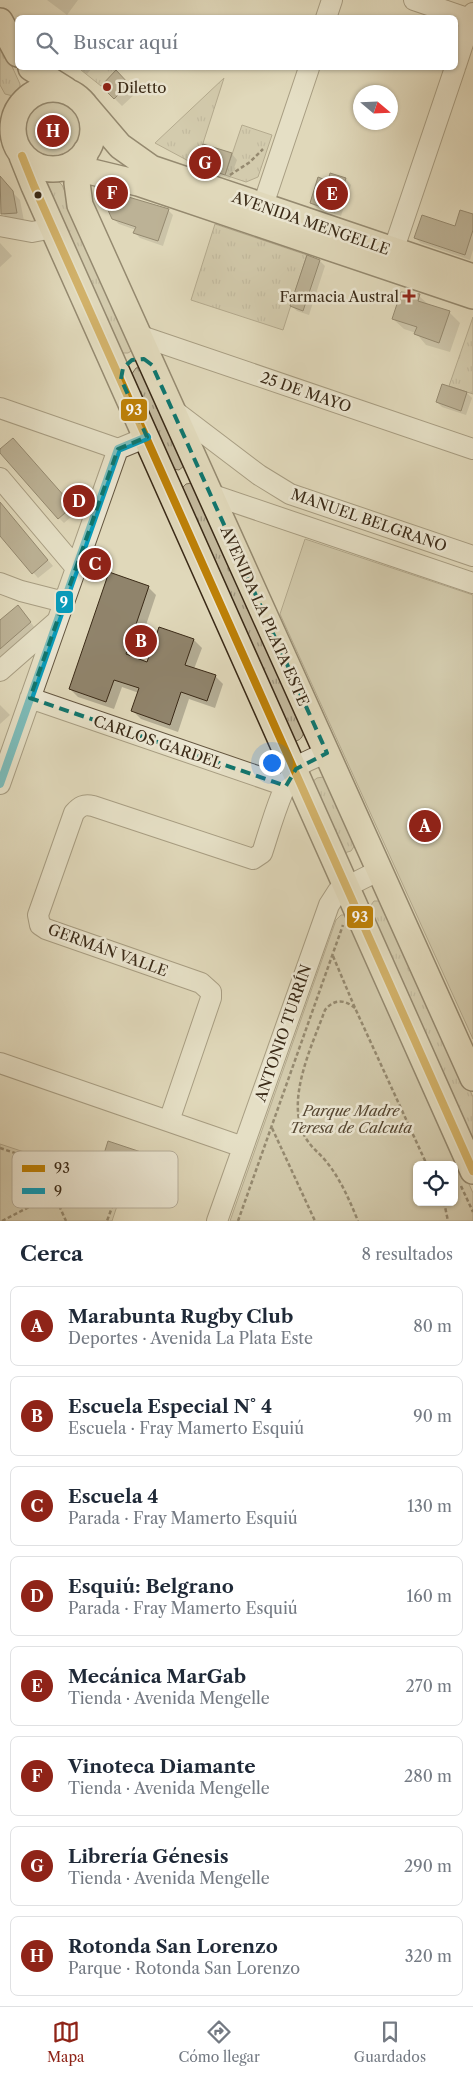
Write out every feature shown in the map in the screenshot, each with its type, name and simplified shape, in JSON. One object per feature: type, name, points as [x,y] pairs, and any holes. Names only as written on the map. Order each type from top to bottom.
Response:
[{"type":"main road","points":[[0,21],[15,48]]},
{"type":"main road","name":"AVENIDA MENGELLE","points":[[34,70],[79,100],[120,146],[144,165],[260,215]]},
{"type":"main road","points":[[13,144],[42,168],[77,163],[92,138],[93,128],[79,100],[61,90],[48,89],[0,107],[13,144],[162,470],[290,778],[345,886],[466,1175]]},
{"type":"main road","points":[[13,144],[14,120],[17,111],[30,96]]},
{"type":"main road","name":"AVENIDA MENGELLE","points":[[77,163],[138,183],[260,215],[390,259],[473,296]]},
{"type":"main road","name":"AVENIDA LA PLATA ESTE","points":[[77,163],[76,191],[80,205],[473,1078]]},
{"type":"main road","name":"AVENIDA MENGELLE","points":[[390,259],[473,277]]},
{"type":"main road","points":[[121,379],[123,368],[132,360],[144,359],[152,365]]},
{"type":"main road","points":[[162,470],[175,478],[200,470]]},
{"type":"street","points":[[327,15],[332,0]]},
{"type":"street","points":[[414,0],[472,17],[458,57]]},
{"type":"street","points":[[260,215],[308,70]]},
{"type":"street","points":[[390,259],[454,70]]},
{"type":"street","points":[[0,226],[32,232],[53,228]]},
{"type":"street","name":"25 DE MAYO","points":[[138,335],[473,449]]},
{"type":"street","points":[[0,408],[118,449],[147,437]]},
{"type":"street","name":"MANUEL BELGRANO","points":[[172,409],[269,482],[290,494],[473,556]]},
{"type":"street","points":[[0,784],[118,449]]},
{"type":"street","points":[[0,478],[76,568]]},
{"type":"street","name":"MANUEL BELGRANO","points":[[210,494],[473,583]]},
{"type":"street","points":[[0,583],[21,591],[61,612]]},
{"type":"street","points":[[0,671],[61,612]]},
{"type":"street","name":"CARLOS GARDEL","points":[[30,698],[290,778]]},
{"type":"street","points":[[290,778],[304,763],[327,753]]},
{"type":"street","name":"GERMÁN VALLE","points":[[169,1122],[211,998],[211,992],[201,983],[46,929],[40,925],[38,915],[74,813],[79,807],[93,806],[253,859],[262,853],[290,778]]},
{"type":"street","name":"ANTONIO TURRÍN","points":[[217,1221],[329,905],[338,891],[345,886],[380,870]]},
{"type":"street","points":[[0,1064],[243,1147]]},
{"type":"path","points":[[229,176],[250,162],[269,143]]},
{"type":"path","points":[[238,1221],[343,925],[347,934]]},
{"type":"path","points":[[333,955],[355,1008],[425,1161]]},
{"type":"path","points":[[355,1008],[343,1001],[336,1001],[325,1010],[303,1072],[298,1111],[301,1130],[307,1141],[332,1170],[348,1195],[358,1221]]},
{"type":"path","points":[[271,1127],[315,1221]]},
{"type":"path","points":[[0,1148],[12,1152]]},
{"type":"path","points":[[466,1175],[473,1212]]},
{"type":"path","points":[[445,1206],[448,1221]]},
{"type":"path","points":[[2,1221],[27,1208]]},
{"type":"path","points":[[60,1208],[66,1221]]},
{"type":"path","points":[[107,1221],[111,1208]]},
{"type":"highlighted area","points":[[144,359],[152,365],[327,753],[296,769],[286,786],[30,698],[118,449],[147,437],[121,379],[123,368],[132,360]]},
{"type":"green space","points":[[0,40],[20,84],[20,90],[13,96],[5,94],[0,85]]},
{"type":"green space","points":[[81,70],[117,70],[101,86]]},
{"type":"green space","points":[[224,78],[196,165],[155,143]]},
{"type":"green space","points":[[53,96],[66,98],[76,106],[84,116],[86,129],[84,142],[76,152],[66,160],[53,162],[40,160],[30,152],[22,142],[20,129],[22,116],[30,106],[40,98]]},
{"type":"green space","points":[[242,125],[272,135],[258,177],[246,182],[225,175]]},
{"type":"green space","points":[[53,180],[58,181],[62,185],[134,341],[133,350],[128,353],[121,353],[46,184]]},
{"type":"green space","points":[[215,224],[307,255],[283,330],[191,300]]},
{"type":"green space","points":[[473,317],[473,394],[449,386]]},
{"type":"green space","points":[[142,367],[184,466],[179,470],[173,469],[131,375],[136,368]]},
{"type":"green space","points":[[192,483],[304,731],[302,737],[298,740],[294,741],[182,488],[186,484]]},
{"type":"green space","points":[[305,539],[473,595],[473,1039],[280,614]]},
{"type":"green space","points":[[317,778],[326,778],[355,845],[351,851],[344,853],[312,782]]},
{"type":"green space","points":[[374,901],[381,901],[388,907],[473,1097],[473,1148],[368,909]]},
{"type":"green space","name":"Parque Madre Teresa de Calcuta","points":[[341,915],[347,915],[351,919],[473,1193],[473,1221],[230,1221],[336,920]]},
{"type":"green space","points":[[0,1144],[21,1151],[12,1151],[12,1208],[116,1208],[112,1221],[0,1221]]},
{"type":"building","points":[[116,70],[129,84],[114,99],[101,86]]},
{"type":"building","points":[[203,144],[232,153],[225,175],[196,165]]},
{"type":"building","points":[[330,173],[346,178],[335,212],[310,203],[318,177],[328,181]]},
{"type":"building","points":[[0,176],[13,191],[17,213],[1,214]]},
{"type":"building","points":[[98,188],[169,209],[158,241],[133,233],[136,227],[112,219]]},
{"type":"building","points":[[460,210],[473,214],[473,230],[465,255],[414,238],[422,215],[455,226]]},
{"type":"building","points":[[307,255],[320,260],[303,311],[290,306]]},
{"type":"building","points":[[401,292],[420,294],[418,301],[450,311],[439,343],[414,334],[417,327],[392,319]]},
{"type":"building","points":[[442,384],[467,392],[461,411],[436,402]]},
{"type":"building","points":[[13,438],[73,506],[58,519],[0,453],[0,449]]},
{"type":"building","points":[[0,502],[48,560],[32,574],[0,536]]},
{"type":"building","points":[[109,572],[149,586],[126,654],[147,662],[159,627],[194,639],[185,665],[216,675],[207,701],[181,692],[170,725],[131,711],[139,688],[114,680],[106,702],[69,689]]},
{"type":"building","points":[[18,605],[31,622],[0,649],[0,620]]},
{"type":"building","points":[[108,1141],[138,1151],[105,1151]]},
{"type":"transit line","name":"93","points":[[22,156],[473,1171]]},
{"type":"transit line","name":"9","points":[[0,784],[118,449],[147,437]]},
{"type":"place","name":"Diletto","points":[[107,87]]},
{"type":"place","name":"Rotonda San Lorenzo","points":[[53,131]]},
{"type":"place","name":"Librería Génesis","points":[[205,163]]},
{"type":"place","name":"Vinoteca Diamante","points":[[112,193]]},
{"type":"place","name":"Mecánica MarGab","points":[[332,194]]},
{"type":"place","name":"Farmacia Austral","points":[[409,296]]},
{"type":"place","name":"Esquiú: Belgrano","points":[[79,501]]},
{"type":"place","name":"Escuela 4","points":[[95,564]]},
{"type":"place","name":"Escuela Especial N° 4","points":[[141,641]]},
{"type":"place","name":"Marabunta Rugby Club","points":[[425,826]]}]
